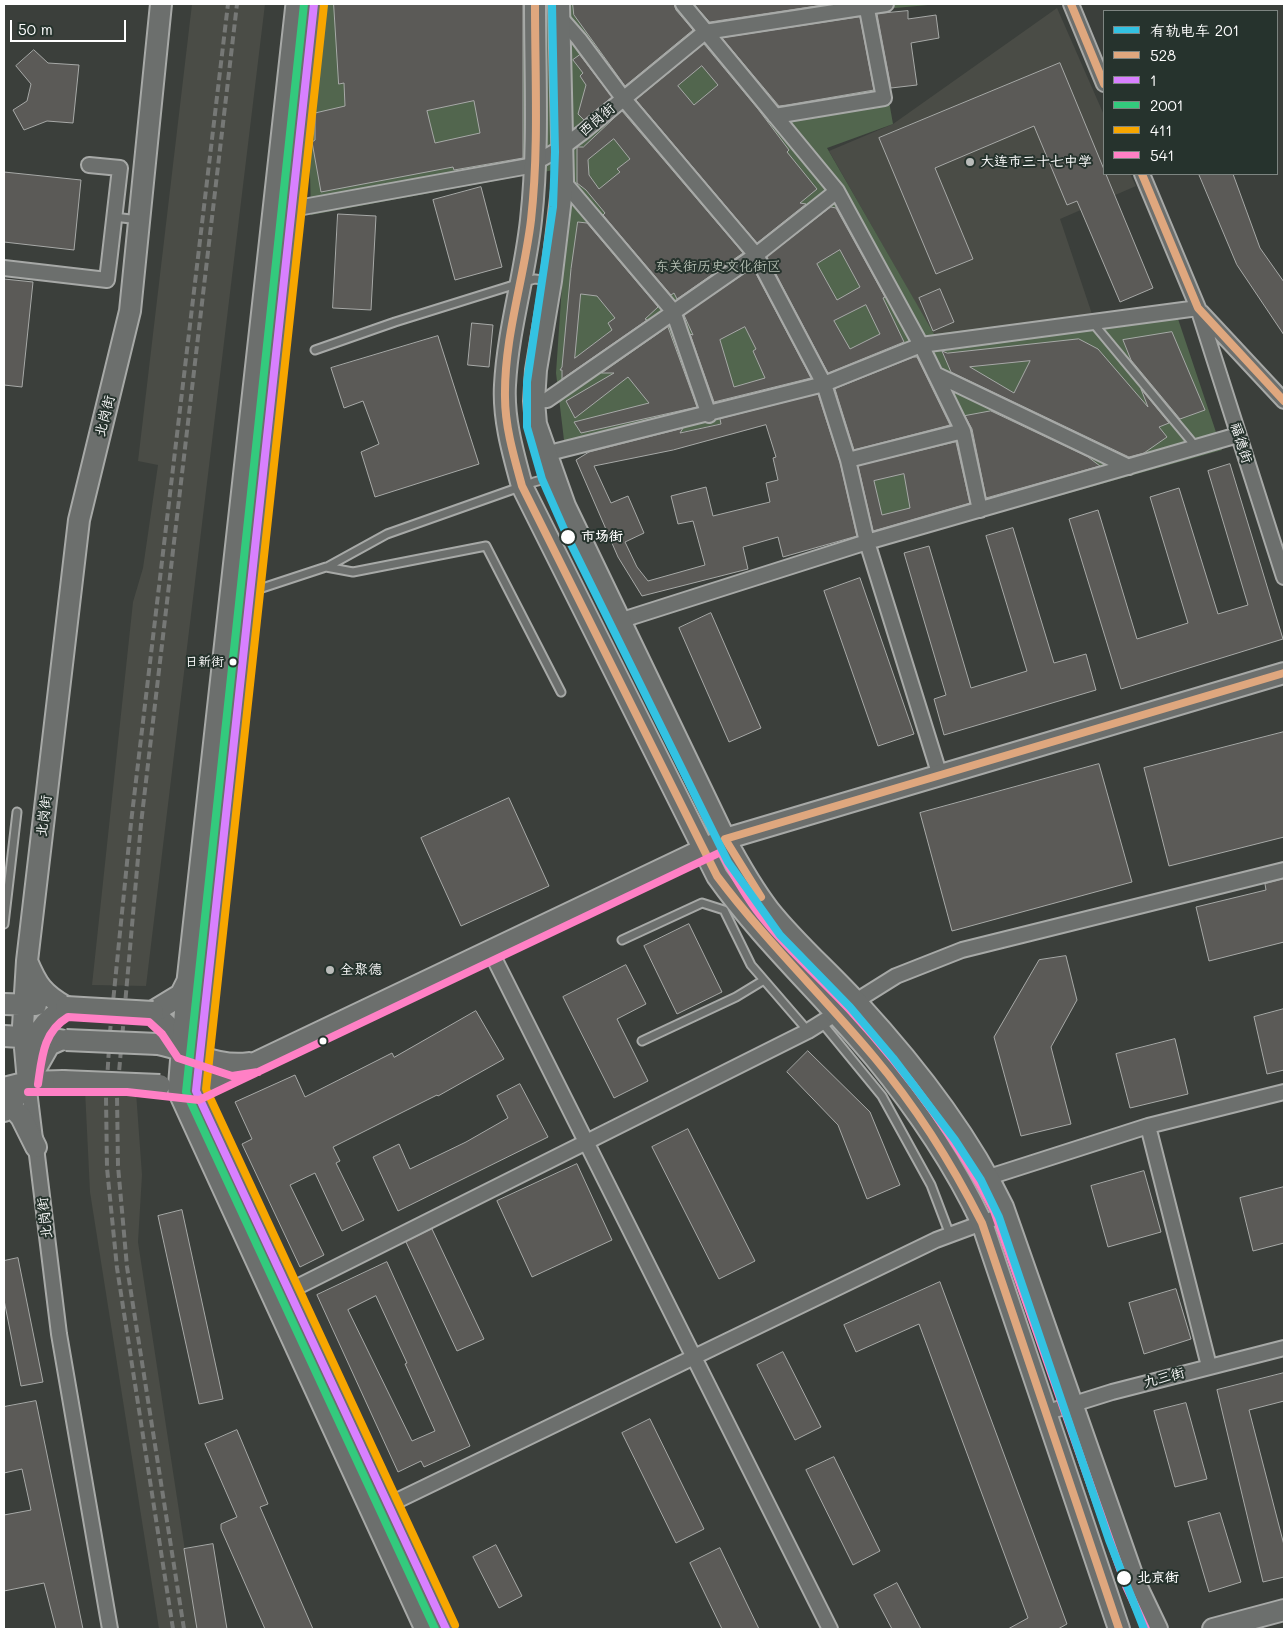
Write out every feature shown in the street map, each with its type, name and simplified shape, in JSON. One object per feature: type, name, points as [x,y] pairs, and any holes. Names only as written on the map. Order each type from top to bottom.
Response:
[{"type":"main road","name":"北岗街","points":[[28,1082],[21,1037],[13,1004],[27,961],[79,520],[130,311],[160,4]]},
{"type":"main road","points":[[191,1052],[188,981],[297,4]]},
{"type":"main road","points":[[314,4],[250,592],[191,1052],[178,1089],[190,1119],[380,1509],[446,1629]]},
{"type":"main road","points":[[534,4],[536,162],[531,222],[510,336],[505,387],[509,440],[522,486],[668,775],[702,849],[734,900],[830,1019],[874,1057],[931,1134],[964,1184],[982,1223],[1119,1629]]},
{"type":"main road","points":[[559,10],[563,181],[551,281],[536,370],[534,401],[536,424],[553,477],[619,620],[725,839],[769,909],[807,953],[857,1002],[922,1080],[971,1148],[989,1178],[1006,1214],[1135,1583],[1157,1629]]},
{"type":"main road","points":[[28,1082],[63,1081],[178,1089],[256,1062],[725,839],[1284,674]]},
{"type":"main road","points":[[27,961],[35,980],[46,996],[66,1008]]},
{"type":"main road","points":[[13,1004],[153,1012],[181,995],[188,981]]},
{"type":"main road","points":[[21,1037],[52,1015],[66,1008]]},
{"type":"main road","points":[[153,1012],[191,1052]]},
{"type":"main road","points":[[21,1037],[158,1044],[191,1052],[233,1066],[256,1062]]},
{"type":"main road","points":[[36,1147],[21,1117],[5,1100],[28,1082],[50,1045],[63,1040]]},
{"type":"main road","points":[[178,1089],[289,1292],[380,1509],[426,1629]]},
{"type":"main road","points":[[1213,1629],[1284,1610]]},
{"type":"street","points":[[683,4],[837,191],[921,345],[963,431],[980,510]]},
{"type":"street","name":"西岗街","points":[[292,209],[529,166],[563,147],[705,32],[867,5],[886,4]]},
{"type":"street","points":[[1071,4],[1103,82]]},
{"type":"street","points":[[774,116],[884,98],[867,5]]},
{"type":"street","points":[[559,10],[623,98],[756,255],[824,384],[848,460],[868,542],[940,776]]},
{"type":"street","points":[[4,268],[107,280],[120,168],[89,165]]},
{"type":"street","name":"福德街","points":[[1142,175],[1198,308],[1284,577]]},
{"type":"street","points":[[563,181],[673,311],[709,415]]},
{"type":"street","points":[[534,401],[547,400],[756,255],[837,191]]},
{"type":"street","points":[[546,454],[709,415],[824,384],[921,345],[1198,308],[1284,400]]},
{"type":"street","points":[[935,374],[1129,467]]},
{"type":"street","points":[[848,460],[963,431]]},
{"type":"street","points":[[619,620],[868,542],[1238,435]]},
{"type":"street","points":[[289,1292],[808,1031],[896,976],[962,950],[1284,870]]},
{"type":"street","points":[[490,950],[830,1629]]},
{"type":"street","name":"北岗街","points":[[28,1082],[59,1334],[110,1629]]},
{"type":"street","points":[[989,1178],[1148,1126],[1284,1092]]},
{"type":"street","points":[[1148,1126],[1209,1366]]},
{"type":"street","points":[[380,1509],[950,1235],[1006,1214]]},
{"type":"street","name":"九三街","points":[[1045,1413],[1209,1366],[1284,1348]]},
{"type":"lane","points":[[114,217],[139,220]]},
{"type":"lane","points":[[315,350],[394,322],[520,283],[535,279],[551,281]]},
{"type":"lane","points":[[1092,322],[1196,448]]},
{"type":"lane","points":[[250,592],[326,567],[387,534],[522,486],[553,477]]},
{"type":"lane","points":[[326,567],[353,572],[486,546],[561,692]]},
{"type":"lane","points":[[4,924],[17,812]]},
{"type":"lane","points":[[622,940],[702,903],[724,910],[751,965],[808,1031]]},
{"type":"lane","points":[[642,1042],[736,997],[764,980]]},
{"type":"lane","points":[[830,1019],[882,1096],[931,1184],[950,1235]]},
{"type":"shaded area","points":[[192,4],[265,4],[146,986],[92,985],[133,602],[143,568],[158,465],[138,461]]},
{"type":"shaded area","name":"大连市三十七中学","points":[[1057,8],[1103,113],[1103,175],[1130,175],[1136,186],[1060,219],[1092,314],[934,335],[829,151],[893,124]]},
{"type":"shaded area","points":[[85,1090],[136,1092],[142,1175],[138,1242],[197,1629],[159,1629],[90,1192]]},
{"type":"green space","name":"东关街历史文化街区","points":[[325,4],[939,4],[873,10],[893,124],[827,148],[934,334],[1173,304],[1222,450],[856,553],[817,403],[566,457],[556,373],[570,167],[311,215],[309,130]]},
{"type":"building","points":[[334,4],[523,4],[523,158],[454,170],[453,167],[321,192],[312,142],[315,140],[315,113],[345,106],[344,83],[339,84]],"holes":[[[474,101],[480,133],[435,143],[427,111]]]},
{"type":"building","points":[[573,4],[674,4],[676,10],[693,30],[625,86],[574,15]]},
{"type":"building","points":[[694,4],[830,4],[710,22]]},
{"type":"building","points":[[908,11],[908,19],[936,15],[939,38],[911,43],[917,85],[891,88],[877,14]]},
{"type":"building","points":[[860,17],[874,90],[787,105],[779,106],[722,38]]},
{"type":"building","points":[[704,44],[758,109],[789,150],[787,152],[817,189],[800,203],[806,204],[757,243],[636,100]],"holes":[[[702,66],[718,85],[694,105],[678,86]]]},
{"type":"building","points":[[34,50],[48,63],[79,65],[73,123],[47,121],[24,130],[13,110],[27,101],[31,84],[16,66]]},
{"type":"building","points":[[580,55],[612,97],[584,120],[578,114],[586,85],[580,76],[583,73],[573,60]]},
{"type":"building","points":[[1060,63],[1103,167],[1103,175],[1106,175],[1153,288],[1120,302],[1077,201],[1067,205],[1034,126],[935,168],[973,259],[936,274],[879,138]]},
{"type":"building","points":[[622,111],[743,253],[677,299],[674,293],[671,295],[603,215],[605,213],[586,190],[577,183],[577,147],[583,147]],"holes":[[[614,139],[630,159],[617,169],[620,172],[599,189],[589,175],[588,160]]]},
{"type":"building","points":[[4,172],[81,180],[74,250],[4,242]]},
{"type":"building","points":[[1199,175],[1233,175],[1260,248],[1284,282],[1284,335],[1237,265]]},
{"type":"building","points":[[481,187],[502,267],[455,280],[433,200]]},
{"type":"building","points":[[831,207],[836,208],[885,297],[883,298],[904,342],[828,373],[767,257]],"holes":[[[840,250],[860,287],[837,300],[817,264]],[[866,305],[880,334],[850,349],[834,321]]]},
{"type":"building","points":[[338,214],[376,216],[371,310],[333,308]]},
{"type":"building","points":[[578,222],[587,223],[658,307],[645,319],[647,320],[562,379],[562,370],[560,370],[562,367],[571,269]],"holes":[[[581,294],[597,296],[615,318],[608,323],[612,330],[575,358]]]},
{"type":"building","points":[[753,268],[811,378],[714,402],[690,334],[693,335],[684,315]],"holes":[[[745,327],[756,349],[753,351],[765,378],[734,387],[720,340]]]},
{"type":"building","points":[[4,279],[33,282],[22,387],[4,385]]},
{"type":"building","points":[[940,289],[954,322],[933,331],[919,298]]},
{"type":"building","points":[[472,323],[493,325],[489,367],[468,365]]},
{"type":"building","points":[[668,327],[697,407],[581,433],[574,422],[649,403],[628,377],[575,418],[566,401],[614,373],[602,373]]},
{"type":"building","points":[[1172,332],[1205,410],[1180,419],[1131,360],[1123,340]]},
{"type":"building","points":[[438,336],[479,464],[375,497],[361,452],[379,444],[363,401],[344,408],[331,368]]},
{"type":"building","points":[[1079,339],[1098,349],[1148,407],[1141,389],[1169,423],[1159,427],[1167,437],[1144,453],[1129,457],[951,372],[942,351],[947,353]],"holes":[[[1030,361],[1014,393],[970,367]]]},
{"type":"building","points":[[917,357],[950,425],[854,450],[835,389]]},
{"type":"building","points":[[818,394],[840,462],[857,536],[783,557],[778,537],[743,547],[748,569],[642,596],[618,557],[576,460],[589,452],[683,428],[680,433],[721,424],[720,419]],"holes":[[[766,425],[776,457],[773,458],[778,480],[766,483],[770,502],[713,516],[706,487],[671,496],[678,524],[693,521],[705,565],[648,581],[637,567],[625,542],[644,533],[628,496],[611,503],[594,466],[673,450]]]},
{"type":"building","points":[[991,411],[1088,457],[1100,466],[986,498],[972,429],[965,416]]},
{"type":"building","points":[[956,442],[970,503],[873,531],[858,466]],"holes":[[[904,474],[910,508],[882,515],[874,481]]]},
{"type":"building","points":[[1230,464],[1283,639],[1121,689],[1069,519],[1098,510],[1137,639],[1188,623],[1150,497],[1179,488],[1218,614],[1248,605],[1208,471]]},
{"type":"building","points":[[1013,528],[1054,663],[1086,654],[1096,690],[944,735],[934,699],[946,695],[904,553],[929,546],[971,688],[1027,671],[986,536]]},
{"type":"building","points":[[860,578],[914,734],[878,746],[824,591]]},
{"type":"building","points":[[711,613],[761,728],[729,742],[679,628]]},
{"type":"building","points":[[1284,732],[1284,837],[1169,866],[1144,768]]},
{"type":"building","points":[[1099,764],[1132,882],[952,931],[920,813]]},
{"type":"building","points":[[509,798],[549,886],[461,926],[421,838]]},
{"type":"building","points":[[1284,879],[1284,942],[1209,961],[1196,907],[1266,890],[1265,884]]},
{"type":"building","points":[[689,924],[722,992],[677,1014],[644,946]]},
{"type":"building","points":[[1066,956],[1077,1000],[1051,1047],[1071,1124],[1021,1136],[994,1037],[1039,960]]},
{"type":"building","points":[[626,965],[646,1004],[617,1019],[648,1081],[614,1098],[563,997]]},
{"type":"building","points":[[1284,1009],[1284,1070],[1267,1074],[1254,1017]]},
{"type":"building","points":[[476,1011],[504,1059],[438,1096],[333,1147],[340,1161],[336,1163],[364,1220],[342,1231],[315,1173],[290,1185],[324,1255],[300,1267],[242,1144],[252,1139],[235,1102],[295,1075],[305,1097],[392,1053],[394,1057]]},
{"type":"building","points":[[1175,1039],[1188,1094],[1130,1108],[1116,1054]]},
{"type":"building","points":[[808,1051],[870,1112],[900,1185],[867,1199],[838,1125],[787,1072]]},
{"type":"building","points":[[520,1084],[548,1137],[398,1211],[373,1157],[399,1144],[410,1169],[466,1142],[508,1118],[497,1096]]},
{"type":"building","points":[[688,1129],[755,1261],[719,1279],[652,1147]]},
{"type":"building","points":[[577,1164],[612,1240],[532,1277],[497,1201]]},
{"type":"building","points":[[1144,1171],[1161,1232],[1108,1247],[1091,1186]]},
{"type":"building","points":[[1284,1187],[1284,1243],[1253,1251],[1240,1198]]},
{"type":"building","points":[[182,1210],[223,1399],[199,1404],[158,1216]]},
{"type":"building","points":[[432,1229],[484,1339],[457,1351],[406,1242]]},
{"type":"building","points":[[18,1258],[43,1382],[21,1386],[4,1300],[4,1261]]},
{"type":"building","points":[[387,1262],[470,1446],[424,1467],[421,1461],[398,1472],[317,1295]],"holes":[[[376,1296],[407,1363],[405,1364],[435,1431],[412,1441],[348,1310]]]},
{"type":"building","points":[[940,1282],[1067,1624],[1058,1629],[1008,1629],[1028,1618],[919,1324],[856,1352],[844,1325]]},
{"type":"building","points":[[1176,1289],[1191,1339],[1144,1354],[1129,1303]]},
{"type":"building","points":[[783,1352],[821,1427],[795,1440],[757,1365]]},
{"type":"building","points":[[1284,1373],[1284,1401],[1249,1410],[1284,1545],[1284,1577],[1263,1582],[1217,1390]]},
{"type":"building","points":[[36,1401],[83,1629],[56,1629],[44,1583],[4,1591],[4,1515],[31,1510],[22,1469],[4,1473],[4,1407]]},
{"type":"building","points":[[1186,1403],[1207,1479],[1175,1487],[1154,1411]]},
{"type":"building","points":[[650,1419],[704,1529],[676,1543],[622,1433]]},
{"type":"building","points":[[237,1430],[268,1504],[260,1507],[313,1629],[265,1629],[221,1529],[221,1524],[237,1517],[205,1444]]},
{"type":"building","points":[[834,1457],[880,1551],[853,1565],[806,1470]]},
{"type":"building","points":[[1220,1513],[1241,1582],[1209,1592],[1188,1522]]},
{"type":"building","points":[[213,1544],[227,1629],[197,1629],[184,1549]]},
{"type":"building","points":[[496,1545],[522,1596],[499,1608],[473,1557]]},
{"type":"building","points":[[720,1548],[759,1629],[722,1629],[690,1563]]},
{"type":"building","points":[[897,1583],[921,1629],[892,1629],[874,1595]]},
{"type":"railway","points":[[173,1629],[117,1268],[107,1168],[106,1097],[110,1032],[131,823],[228,4]]},
{"type":"railway","points":[[184,1629],[127,1267],[118,1166],[117,1095],[141,824],[237,4]]},
{"type":"tram line","name":"201","points":[[552,4],[555,152],[553,207],[527,382],[527,427],[542,479],[568,538],[728,862],[780,935],[850,1007],[893,1058],[955,1140],[981,1180],[999,1217],[1109,1540],[1144,1629]]},
{"type":"transit line","name":"2001","points":[[304,4],[186,1092],[435,1629]]},
{"type":"transit line","name":"1","points":[[314,4],[196,1091],[446,1629]]},
{"type":"transit line","name":"528","points":[[535,4],[536,139],[531,220],[511,330],[505,397],[510,442],[522,486],[717,876],[735,900],[890,1076],[933,1137],[959,1179],[982,1223],[1119,1629]]},
{"type":"transit line","name":"528","points":[[1071,4],[1103,82]]},
{"type":"transit line","name":"411","points":[[324,5],[206,1089],[455,1625]]},
{"type":"transit line","name":"528","points":[[1142,175],[1198,308],[1284,401]]},
{"type":"transit line","name":"528","points":[[761,897],[725,839],[1284,673]]},
{"type":"transit line","name":"541","points":[[28,1092],[127,1092],[199,1100],[721,852],[745,893],[771,929],[850,1010],[911,1081],[947,1131],[994,1211],[1126,1586],[1146,1629]]},
{"type":"transit line","name":"541","points":[[38,1084],[45,1046],[53,1030],[68,1017],[149,1022],[162,1034],[178,1058],[232,1076],[258,1072]]},
{"type":"place","name":"大连市三十七中学","points":[[970,162]]},
{"type":"place","name":"市场街","points":[[568,537]]},
{"type":"place","name":"日新街","points":[[233,662]]},
{"type":"place","name":"全聚德","points":[[330,970]]},
{"type":"place","name":"北京街","points":[[1124,1578]]}]
